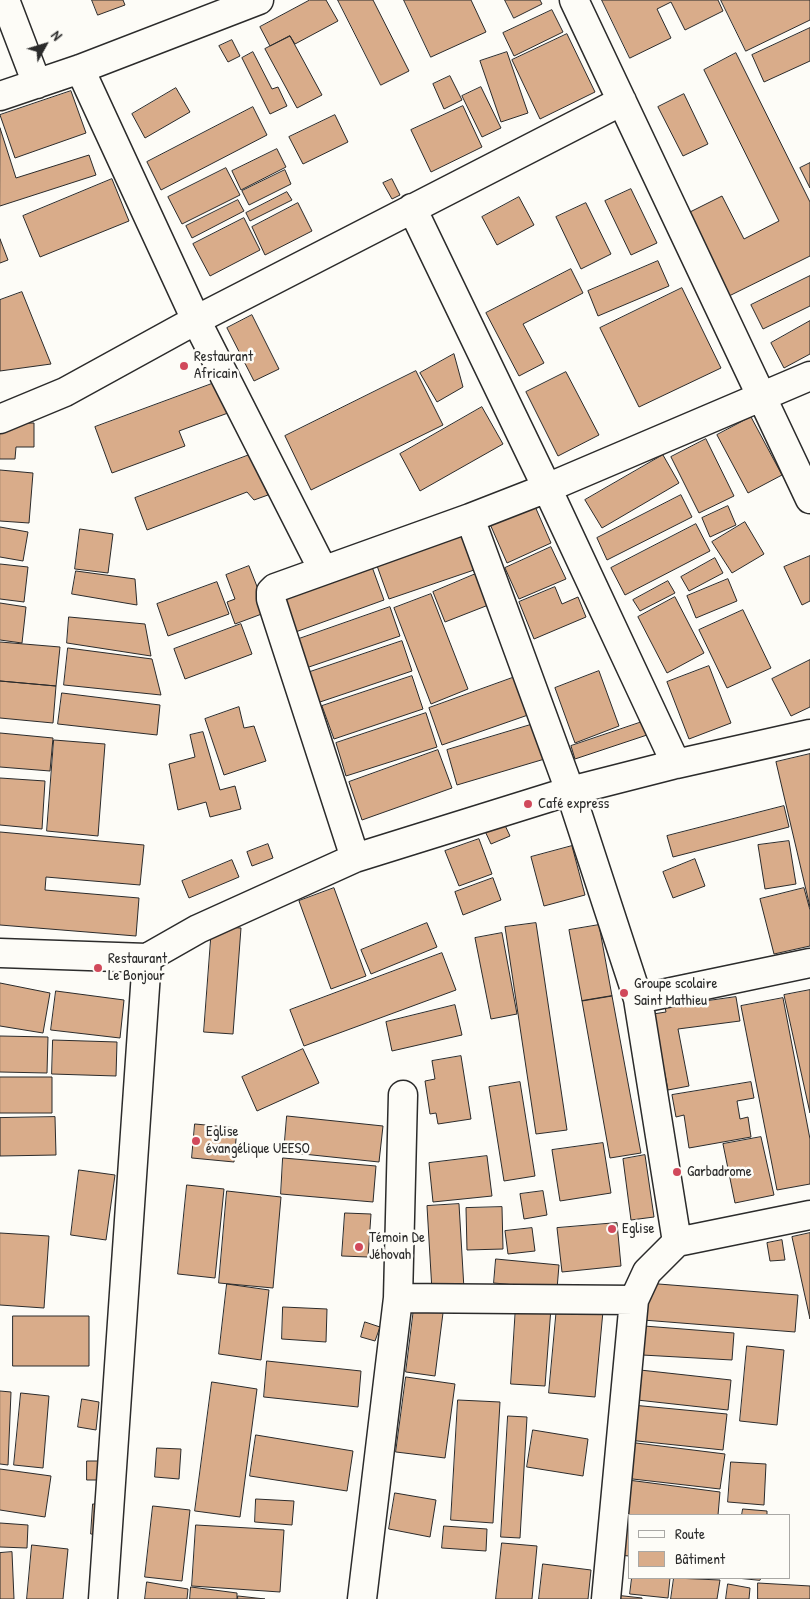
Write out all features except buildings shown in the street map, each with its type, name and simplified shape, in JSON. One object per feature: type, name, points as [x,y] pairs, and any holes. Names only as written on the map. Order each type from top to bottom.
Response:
[{"type":"street","points":[[5,0],[37,84]]},
{"type":"street","points":[[574,0],[810,499]]},
{"type":"street","points":[[0,96],[80,69],[257,1]]},
{"type":"street","points":[[80,69],[196,320],[322,570]]},
{"type":"street","points":[[0,419],[65,392],[196,320],[622,101]]},
{"type":"street","points":[[412,208],[547,488],[676,764]]},
{"type":"street","points":[[355,858],[271,599],[271,592],[275,588],[322,570],[470,518],[547,488],[810,376]]},
{"type":"street","points":[[470,518],[570,791],[638,999],[677,1242]]},
{"type":"street","points":[[0,953],[147,958],[198,929],[355,858],[570,791],[676,764],[810,734]]},
{"type":"street","points":[[103,1599],[147,958]]},
{"type":"street","points":[[638,999],[810,963]]},
{"type":"street","points":[[362,1599],[398,1298],[403,1095]]},
{"type":"street","points":[[606,1599],[634,1300],[647,1272],[677,1242],[810,1215]]},
{"type":"street","points":[[398,1298],[634,1300]]},
{"type":"place","name":"Restaurant Africain","points":[[184,366]]},
{"type":"place","name":"Café express","points":[[528,804]]},
{"type":"place","name":"Restaurant Le Bonjour","points":[[98,968]]},
{"type":"place","name":"Groupe scolaire Saint Mathieu","points":[[624,993]]},
{"type":"place","name":"Eglise évangélique UEESO","points":[[196,1141]]},
{"type":"place","name":"Garbadrome","points":[[677,1172]]},
{"type":"place","name":"Eglise","points":[[612,1229]]},
{"type":"place","name":"Témoin De Jéhovah","points":[[359,1247]]}]
